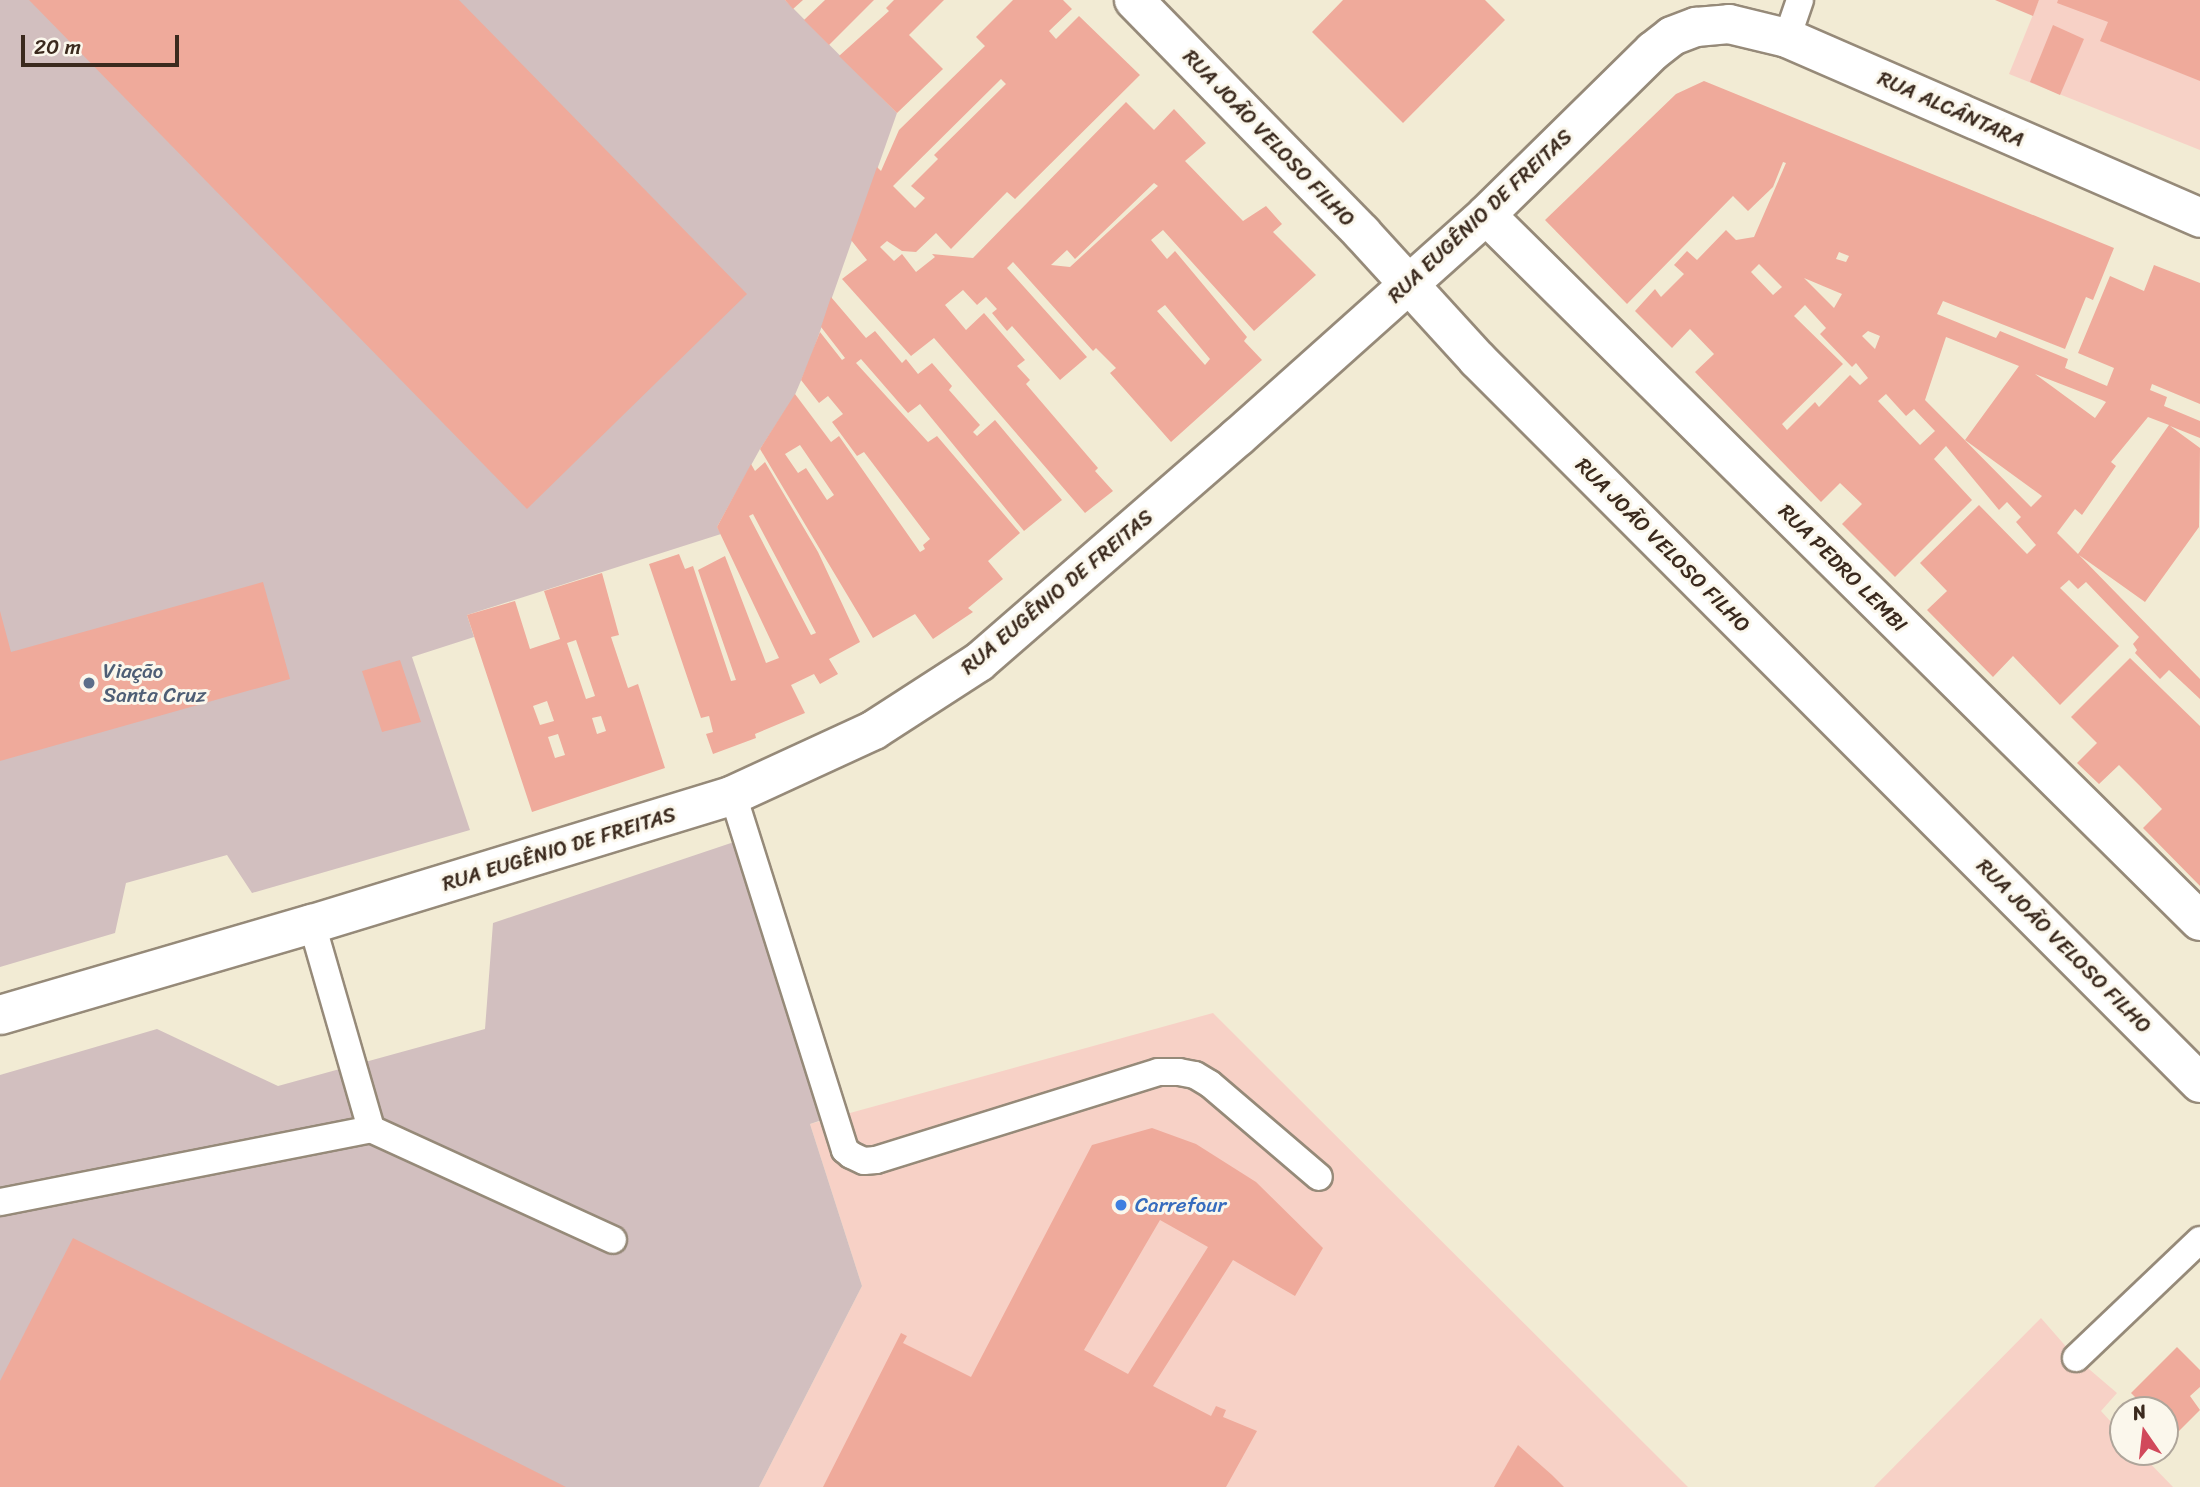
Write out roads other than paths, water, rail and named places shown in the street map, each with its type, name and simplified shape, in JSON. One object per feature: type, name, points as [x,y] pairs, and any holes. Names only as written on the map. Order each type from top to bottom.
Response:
[{"type":"street","name":"RUA JOÃO VELOSO FILHO","points":[[1134,0],[1409,284],[1476,359],[2200,1083]]},
{"type":"street","name":"RUA ALCÂNTARA","points":[[1696,27],[1729,24],[1787,37],[2200,218]]},
{"type":"street","name":"RUA EUGÊNIO DE FREITAS","points":[[0,1015],[312,925],[733,795],[874,730],[979,662],[1238,438],[1486,215],[1653,51],[1672,36],[1696,27]]},
{"type":"street","name":"RUA PEDRO LEMBI","points":[[1486,215],[2200,921]]},
{"type":"lane","points":[[1787,37],[1800,0]]},
{"type":"lane","points":[[733,795],[845,1150],[850,1155],[864,1161],[876,1160],[1158,1072],[1179,1072],[1195,1075],[1210,1084],[1319,1177]]},
{"type":"lane","points":[[312,925],[371,1129]]},
{"type":"lane","points":[[0,1202],[371,1129],[613,1240]]},
{"type":"lane","points":[[2076,1358],[2200,1240]]},
{"type":"place","name":"Viação Santa Cruz","points":[[89,683]]},
{"type":"place","name":"Carrefour","points":[[1121,1205]]}]
